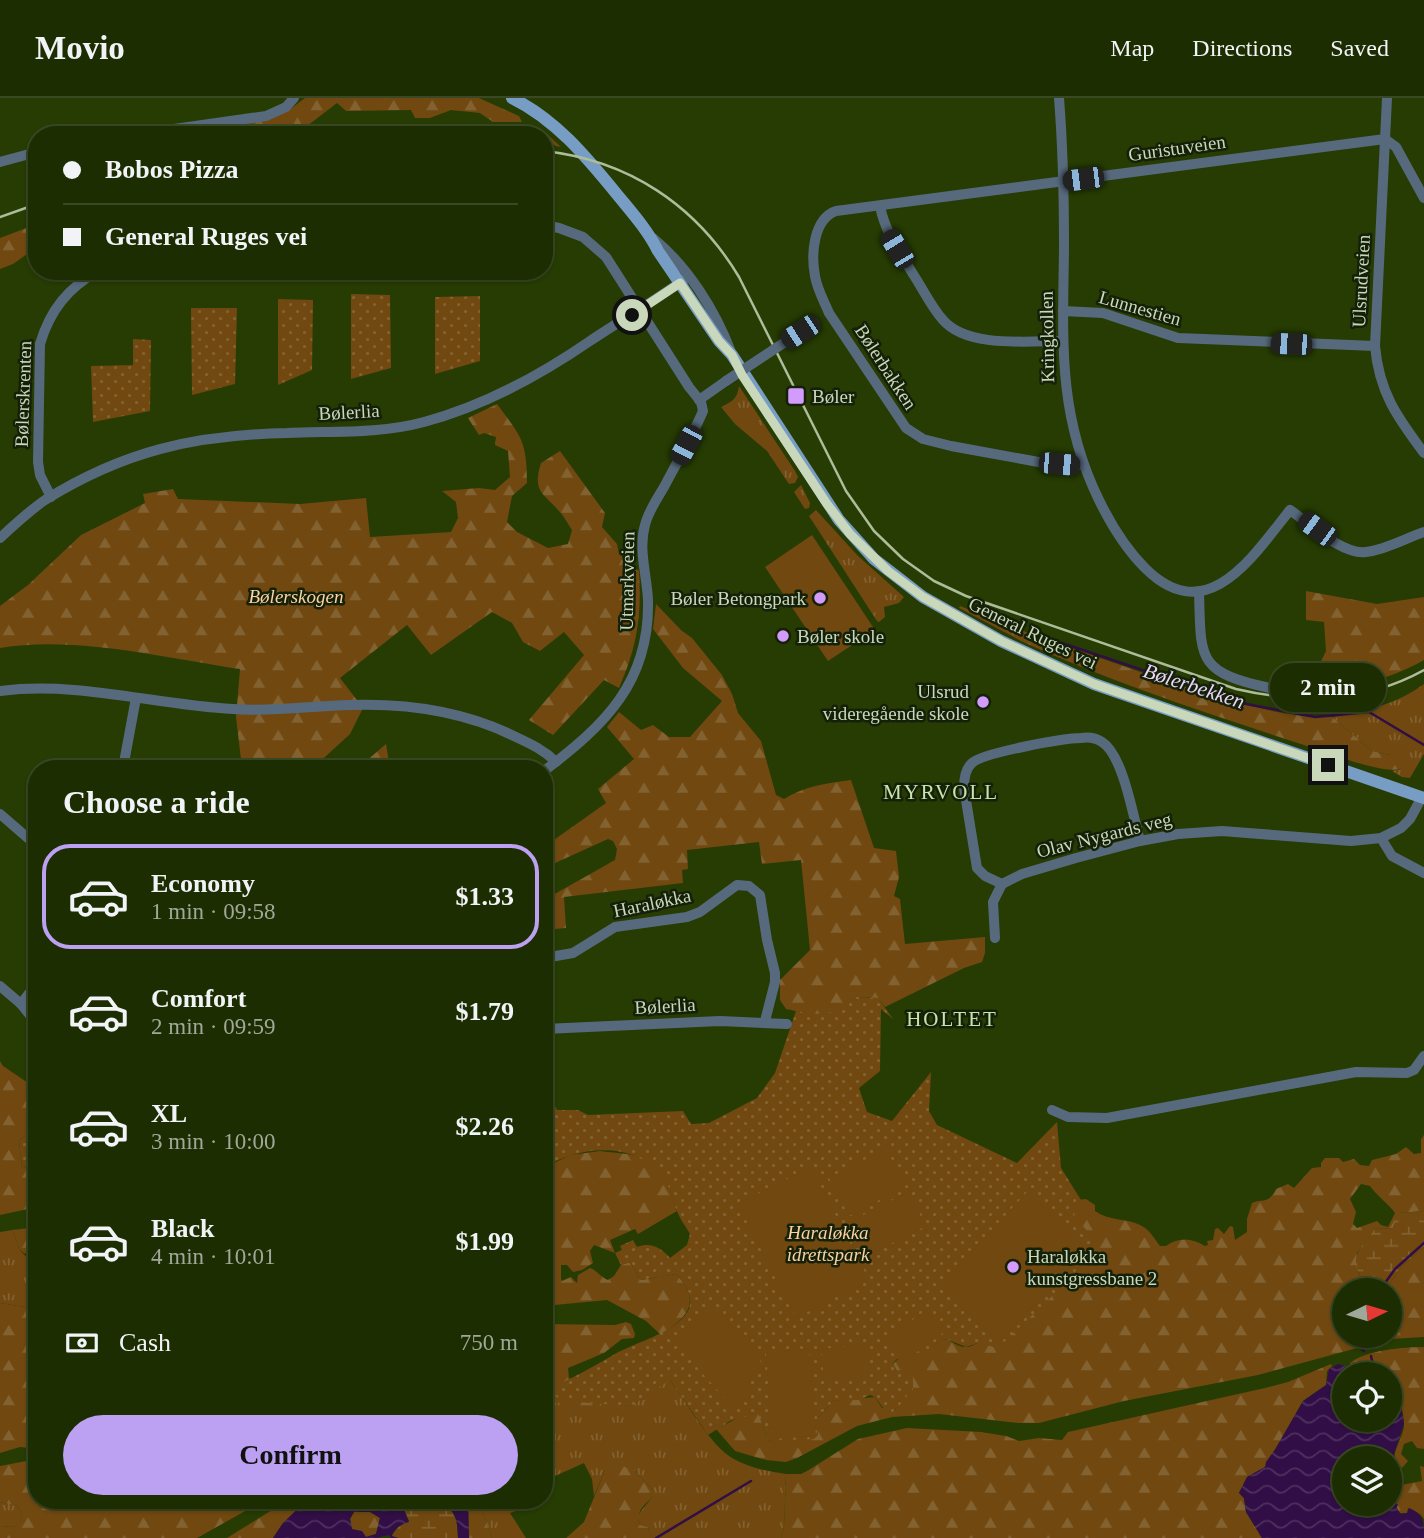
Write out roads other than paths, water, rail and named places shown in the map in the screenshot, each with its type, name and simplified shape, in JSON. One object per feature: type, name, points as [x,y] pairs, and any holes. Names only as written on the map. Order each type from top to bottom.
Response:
[{"type":"main road","name":"General Ruges vei","points":[[512,98],[532,109],[566,136],[650,236],[684,280],[719,341],[732,355],[844,527],[874,559],[923,597],[1001,641],[1102,687],[1423,798]]},
{"type":"street","points":[[195,126],[266,116],[286,107],[294,98]]},
{"type":"street","name":"Kringkollen","points":[[1059,98],[1064,181],[1062,341],[1066,396],[1082,464],[1113,525],[1155,577],[1182,591],[1199,591]]},
{"type":"street","name":"Ulsrudveien","points":[[1387,98],[1375,346],[1378,374],[1385,395],[1424,453]]},
{"type":"street","points":[[1385,139],[1396,147],[1424,198]]},
{"type":"street","name":"Guristuveien","points":[[818,232],[830,214],[1385,139]]},
{"type":"street","points":[[0,162],[28,154]]},
{"type":"street","points":[[880,206],[888,234],[941,318],[954,330],[978,339],[1062,341]]},
{"type":"street","points":[[553,227],[577,234],[596,246],[612,264],[699,400],[829,313]]},
{"type":"street","name":"Bølerbakken","points":[[818,232],[814,249],[815,275],[829,313],[897,416],[915,435],[951,446],[1019,459],[1074,466],[1082,464]]},
{"type":"street","name":"Bølerskrenten","points":[[51,497],[40,475],[38,462],[40,344],[44,328],[61,300],[83,280]]},
{"type":"street","name":"Bølerlia","points":[[0,538],[51,497],[87,476],[125,459],[182,443],[254,434],[378,429],[422,423],[449,415],[486,401],[572,355],[684,280]]},
{"type":"street","name":"Lunnestien","points":[[1063,311],[1103,313],[1178,338],[1375,346]]},
{"type":"street","name":"Utmarkveien","points":[[553,764],[582,743],[607,718],[624,693],[636,667],[645,636],[648,611],[643,553],[645,524],[702,414],[699,400]]},
{"type":"street","points":[[1270,688],[1245,683],[1226,675],[1208,660],[1202,651],[1199,636],[1199,591],[1216,587],[1236,574],[1290,510],[1339,544],[1356,552],[1371,551],[1424,531]]},
{"type":"street","points":[[0,691],[52,688],[93,691],[235,709],[376,704],[418,707],[448,712],[489,724],[536,746],[556,762]]},
{"type":"street","points":[[124,760],[136,698]]},
{"type":"street","points":[[995,939],[993,902],[1002,884],[985,876],[977,868],[964,788],[964,777],[971,763],[989,755],[1080,738],[1093,738],[1104,743],[1119,766],[1140,841]]},
{"type":"street","name":"Olav Nygards veg","points":[[1002,884],[1037,869],[1140,841],[1222,831],[1351,841],[1381,838],[1401,828],[1423,798]]},
{"type":"street","points":[[0,814],[28,838]]},
{"type":"street","points":[[1381,838],[1392,856],[1424,873]]},
{"type":"street","name":"Haraløkka","points":[[553,956],[573,953],[615,927],[687,917],[700,912],[729,888],[742,884],[749,886],[755,889],[762,901],[766,940],[775,973],[765,1021]]},
{"type":"street","points":[[0,986],[28,1012]]},
{"type":"street","points":[[22,1004],[28,996]]},
{"type":"street","name":"Bølerlia","points":[[553,1029],[720,1021],[787,1024]]},
{"type":"street","points":[[1052,1110],[1068,1117],[1107,1118],[1356,1072],[1402,1073],[1414,1070],[1424,1056]]},
{"type":"water","points":[[1332,1367],[1332,1432],[1401,1432],[1397,1446],[1332,1446],[1332,1516],[1402,1516],[1409,1508],[1420,1516],[1424,1538],[1262,1538],[1246,1512],[1244,1498],[1239,1493],[1247,1477],[1265,1467],[1303,1401],[1326,1385],[1329,1369]]},
{"type":"water","points":[[298,1509],[404,1509],[409,1522],[395,1531],[392,1536],[398,1538],[391,1538],[389,1535],[376,1538],[273,1538]],"holes":[[[354,1512],[370,1512],[380,1518],[376,1534],[366,1537],[362,1531],[352,1529],[350,1519]]]},
{"type":"water","points":[[449,1509],[468,1509],[469,1538],[458,1538],[457,1523]]},
{"type":"waterway","name":"Bølerbekken","points":[[1044,637],[1241,703],[1315,717],[1369,712],[1424,745]]},
{"type":"waterway","points":[[1389,1278],[1424,1243]]},
{"type":"waterway","points":[[1360,1348],[1364,1351]]},
{"type":"waterway","points":[[1371,1356],[1372,1362]]},
{"type":"waterway","points":[[656,1538],[751,1481]]},
{"type":"railway","points":[[553,152],[604,164],[631,176],[657,190],[702,228],[722,251],[739,277],[846,491],[874,531],[903,559],[934,581],[966,596],[1236,689],[1260,694],[1332,698],[1378,689],[1424,670]]},
{"type":"railway","points":[[0,217],[28,207]]},
{"type":"place","name":"Bøler","points":[[796,396]]},
{"type":"place","name":"Bøler Betongpark","points":[[820,598]]},
{"type":"place","name":"Bøler skole","points":[[783,636]]},
{"type":"place","name":"Ulsrud videregående skole","points":[[983,702]]},
{"type":"place","name":"Haraløkka kunstgressbane 2","points":[[1013,1267]]},
{"type":"district","name":"MYRVOLL","points":[[941,792]]},
{"type":"district","name":"HOLTET","points":[[952,1019]]},
{"type":"park label","name":"Bølerskogen","points":[[296,596]]},
{"type":"park label","name":"Haraløkka idrettspark","points":[[828,1243]]}]
